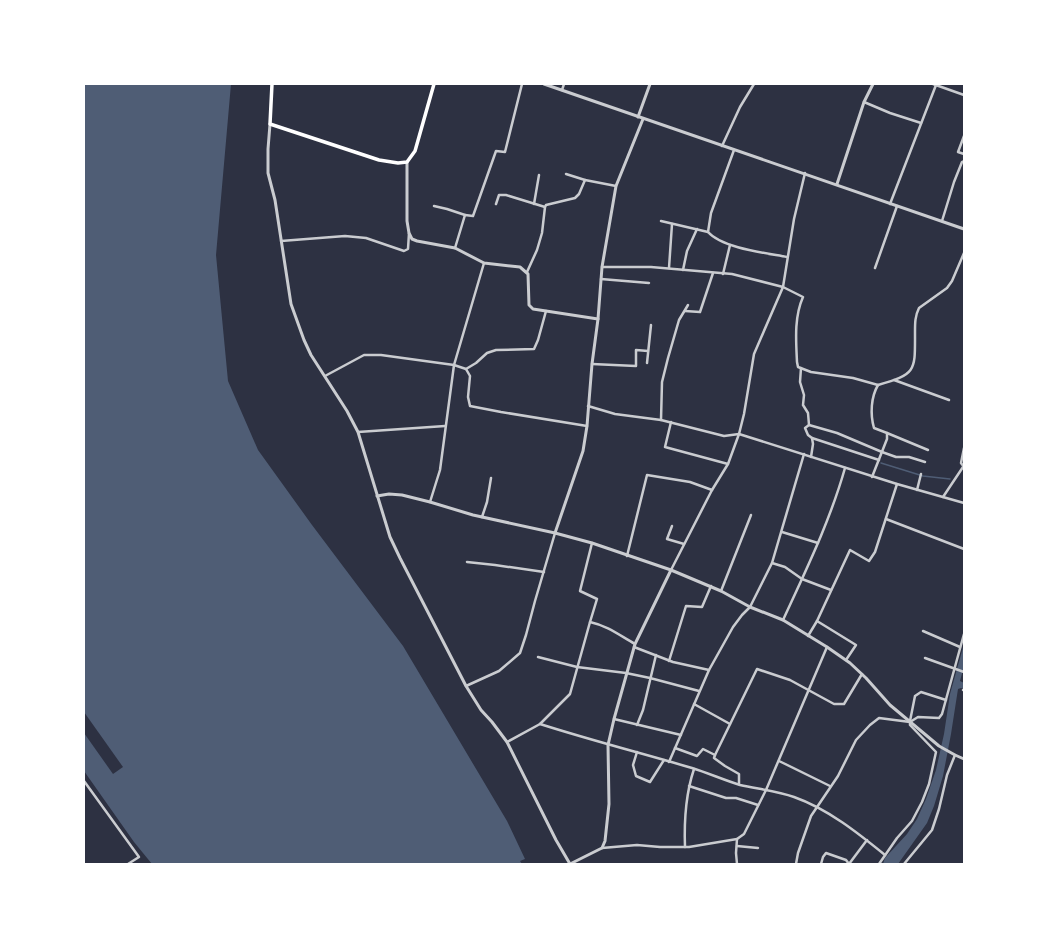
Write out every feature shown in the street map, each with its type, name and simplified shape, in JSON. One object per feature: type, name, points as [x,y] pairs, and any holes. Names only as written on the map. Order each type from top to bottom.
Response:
[{"type":"main road","points":[[272,84],[270,124],[378,160],[398,163],[407,162],[415,151],[434,84]]},
{"type":"street","points":[[434,206],[473,216],[496,151],[505,152],[522,84]]},
{"type":"street","points":[[544,84],[964,229]]},
{"type":"street","points":[[562,90],[564,84]]},
{"type":"street","points":[[638,117],[650,84]]},
{"type":"street","points":[[722,146],[740,107],[754,84]]},
{"type":"street","points":[[836,184],[864,102],[873,84]]},
{"type":"street","points":[[890,204],[935,84],[964,95]]},
{"type":"street","points":[[864,102],[890,113],[921,123]]},
{"type":"street","points":[[466,686],[499,671],[520,653],[526,635],[555,533],[583,451],[587,426],[602,267],[616,186],[643,119]]},
{"type":"street","points":[[270,124],[268,173],[275,200],[291,304],[304,340],[311,355],[358,432],[393,544],[466,686],[481,710],[507,742],[556,840],[570,864],[602,848],[637,845],[685,847],[737,839],[744,834],[766,790],[827,647]]},
{"type":"street","points":[[964,136],[958,152],[964,154]]},
{"type":"street","points":[[708,232],[711,213],[734,150]]},
{"type":"street","points":[[942,221],[954,182],[962,162],[964,161]]},
{"type":"street","points":[[281,241],[345,236],[366,238],[404,251],[408,249],[407,162]]},
{"type":"street","points":[[566,174],[585,180],[616,186]]},
{"type":"street","points":[[602,848],[605,841],[609,804],[608,745],[634,646],[684,544],[712,490],[728,464],[744,414],[754,354],[783,287],[794,219],[805,174]]},
{"type":"street","points":[[534,204],[539,175]]},
{"type":"street","points":[[496,204],[499,195],[506,195],[545,207],[549,204],[575,198],[579,194],[585,180]]},
{"type":"street","points":[[875,268],[897,206]]},
{"type":"street","points":[[545,207],[542,233],[537,250],[527,272],[530,305],[533,308],[546,311],[598,319]]},
{"type":"street","points":[[455,248],[465,215]]},
{"type":"street","points":[[661,221],[708,232],[718,241],[730,245],[788,257]]},
{"type":"street","points":[[669,268],[672,224]]},
{"type":"street","points":[[683,270],[687,251],[697,229]]},
{"type":"street","points":[[409,233],[412,239],[417,241],[455,248],[484,263],[520,267],[527,272]]},
{"type":"street","points":[[722,274],[730,245]]},
{"type":"street","points":[[602,267],[651,267],[732,274],[783,287],[803,297],[798,310],[796,330],[798,367],[811,372],[853,378],[878,385],[909,372],[914,366],[916,358],[915,320],[919,308],[947,288],[952,281],[964,253]]},
{"type":"street","points":[[430,502],[440,470],[454,365],[484,263]]},
{"type":"street","points":[[685,311],[700,312],[713,272]]},
{"type":"street","points":[[601,280],[649,283]]},
{"type":"street","points":[[661,420],[662,382],[679,320],[688,306]]},
{"type":"street","points":[[466,369],[476,363],[487,353],[496,350],[534,349],[546,311]]},
{"type":"street","points":[[647,363],[651,325]]},
{"type":"street","points":[[592,364],[636,366],[636,350],[648,351]]},
{"type":"street","points":[[325,376],[364,355],[381,355],[454,365],[466,369],[470,376],[468,398],[470,406],[587,426]]},
{"type":"street","points":[[801,368],[800,382],[804,395],[803,405],[808,413],[809,425],[805,428],[808,435],[812,438],[879,460]]},
{"type":"street","points":[[893,380],[949,400]]},
{"type":"street","points":[[878,385],[874,393],[871,419],[874,428],[928,450]]},
{"type":"street","points":[[588,406],[615,414],[671,422],[724,436],[738,434],[872,477],[964,503]]},
{"type":"street","points":[[671,422],[665,447],[728,464]]},
{"type":"street","points":[[809,425],[837,434],[896,457],[909,457],[924,462]]},
{"type":"street","points":[[358,432],[445,426]]},
{"type":"street","points":[[872,477],[882,452],[887,433]]},
{"type":"street","points":[[811,457],[813,444],[812,438]]},
{"type":"street","points":[[943,497],[964,467],[961,463],[964,448]]},
{"type":"street","points":[[670,762],[709,670],[733,626],[750,607],[772,563],[804,454]]},
{"type":"street","points":[[783,620],[818,543],[838,491],[845,468]]},
{"type":"street","points":[[627,556],[647,475],[690,482],[712,490]]},
{"type":"street","points":[[917,490],[921,475]]},
{"type":"street","points":[[482,517],[487,502],[491,478]]},
{"type":"street","points":[[807,636],[817,621],[850,550],[869,561],[875,552],[897,484]]},
{"type":"street","points":[[377,496],[389,494],[402,495],[482,517],[555,533],[671,570],[711,586],[750,607],[783,620],[827,647],[846,660],[862,674],[890,705],[939,746],[964,759]]},
{"type":"street","points":[[721,591],[751,514]]},
{"type":"street","points":[[886,519],[964,549]]},
{"type":"street","points":[[672,526],[667,539],[684,544]]},
{"type":"street","points":[[782,532],[818,543]]},
{"type":"street","points":[[507,742],[540,724],[570,694],[596,599],[580,591],[592,544]]},
{"type":"street","points":[[466,562],[544,572]]},
{"type":"street","points":[[772,563],[785,567],[802,579],[831,590]]},
{"type":"street","points":[[669,660],[686,606],[702,607],[711,586]]},
{"type":"street","points":[[817,621],[856,645],[846,660]]},
{"type":"street","points":[[590,622],[600,624],[618,632],[634,646],[656,655],[669,660],[709,670]]},
{"type":"street","points":[[923,631],[960,647]]},
{"type":"street","points":[[796,864],[810,816],[838,776],[856,740],[870,725],[878,718],[910,722],[918,717],[939,718],[942,714],[956,669],[964,634]]},
{"type":"street","points":[[637,725],[643,710],[656,655]]},
{"type":"street","points":[[538,657],[577,666],[650,678],[699,691]]},
{"type":"street","points":[[925,658],[964,672]]},
{"type":"street","points":[[739,784],[739,774],[714,758],[758,669],[790,680],[834,704],[844,704],[862,674]]},
{"type":"street","points":[[879,864],[897,838],[912,821],[922,802],[936,752],[910,725],[915,696],[921,692],[946,700]]},
{"type":"street","points":[[694,704],[730,724]]},
{"type":"street","points":[[614,719],[681,735]]},
{"type":"street","points":[[540,724],[694,769],[739,784],[793,797],[816,807],[859,833],[886,855]]},
{"type":"street","points":[[675,748],[697,756],[702,750],[715,755]]},
{"type":"street","points":[[637,752],[633,764],[636,776],[650,782],[664,760]]},
{"type":"street","points":[[904,864],[932,830],[947,775],[955,755]]},
{"type":"street","points":[[778,761],[830,786]]},
{"type":"street","points":[[685,847],[684,834],[689,786],[694,769]]},
{"type":"street","points":[[84,781],[139,857],[128,864]]},
{"type":"street","points":[[689,786],[726,798],[736,798],[758,805]]},
{"type":"street","points":[[737,839],[737,864]]},
{"type":"street","points":[[821,864],[826,853],[846,860],[849,864],[867,840]]},
{"type":"street","points":[[737,846],[758,848]]},
{"type":"water","points":[[84,84],[231,84],[216,255],[228,381],[258,450],[403,646],[507,821],[525,859],[520,861],[522,864],[152,864],[134,842],[84,771]]},
{"type":"water","points":[[964,644],[964,666],[960,681],[964,683],[964,689],[958,689],[943,776],[934,806],[927,823],[898,864],[883,864],[885,858],[907,834],[917,819],[926,799],[936,770],[944,734],[950,694]]},
{"type":"pier","points":[[84,712],[123,767],[113,774],[84,733]]},
{"type":"waterway","points":[[881,463],[923,476],[950,479]]}]
